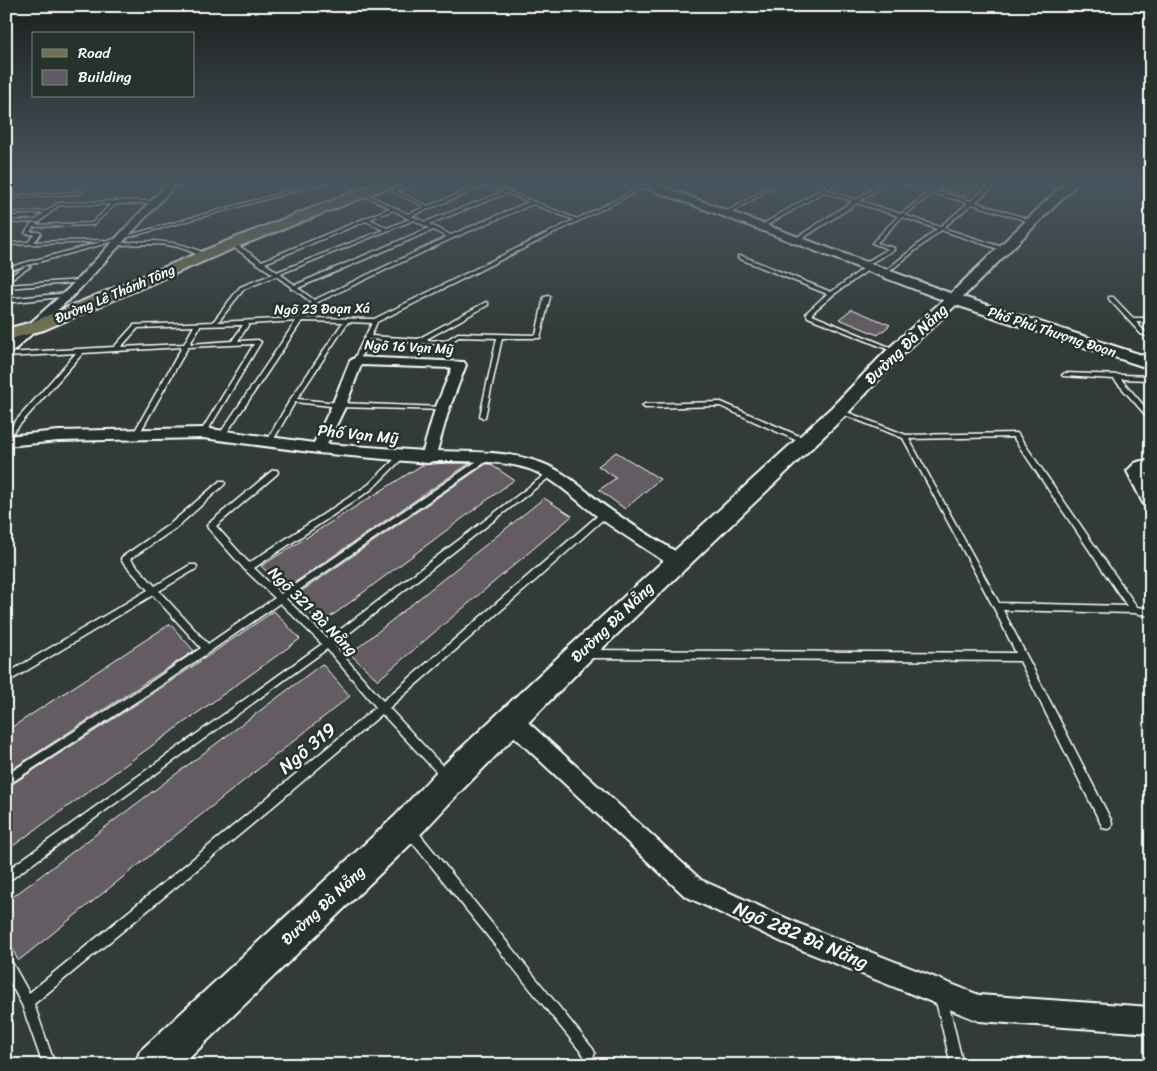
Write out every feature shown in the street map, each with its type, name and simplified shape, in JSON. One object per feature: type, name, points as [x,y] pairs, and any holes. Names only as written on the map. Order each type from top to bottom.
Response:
[{"type":"main road","name":"Đường Lê Thánh Tông","points":[[6,335],[38,326],[263,232]]},
{"type":"main road","name":"Đường Đà Nẵng","points":[[154,1065],[406,827],[450,780],[579,654],[839,410],[896,351],[953,299],[1021,232]]},
{"type":"main road","name":"Phố Phủ Thượng Đoạn","points":[[953,299],[1151,364]]},
{"type":"street","points":[[6,353],[38,326],[127,232]]},
{"type":"street","points":[[779,232],[953,299]]},
{"type":"street","name":"Ngõ 16 Vạn Mỹ","points":[[318,448],[339,404],[356,360],[460,365],[442,409],[428,458]]},
{"type":"street","name":"Phố Vạn Mỹ","points":[[6,442],[59,436],[135,436],[203,433],[318,448],[402,456],[428,458],[488,457],[529,464],[552,473],[576,489],[605,514],[677,561]]},
{"type":"street","points":[[1151,467],[1141,467],[1136,471],[1151,500]]},
{"type":"street","name":"Ngõ 282 Đà Nẵng","points":[[512,720],[693,888],[791,933],[979,1008],[1151,1020]]},
{"type":"lane","points":[[28,232],[39,233],[30,244]]},
{"type":"lane","points":[[6,270],[149,232]]},
{"type":"lane","points":[[262,263],[335,232]]},
{"type":"lane","points":[[215,323],[242,288],[383,232]]},
{"type":"lane","points":[[293,288],[424,232]]},
{"type":"lane","points":[[441,232],[451,237]]},
{"type":"lane","points":[[222,435],[300,319],[314,302],[463,232]]},
{"type":"lane","name":"Ngõ 23 Đoạn Xá","points":[[116,349],[136,326],[247,323],[300,319],[375,321],[553,232]]},
{"type":"lane","points":[[798,239],[809,232]]},
{"type":"lane","points":[[884,232],[874,242],[892,249],[867,266],[809,313],[810,316],[896,351]]},
{"type":"lane","points":[[886,273],[936,232]]},
{"type":"lane","points":[[954,232],[1004,248]]},
{"type":"lane","points":[[6,244],[118,241],[171,243],[185,246],[206,256]]},
{"type":"lane","points":[[232,244],[262,263],[314,302]]},
{"type":"lane","points":[[740,257],[831,294]]},
{"type":"lane","points":[[12,276],[39,261]]},
{"type":"lane","points":[[6,286],[82,281]]},
{"type":"lane","points":[[6,301],[68,295]]},
{"type":"lane","points":[[367,337],[446,343],[458,335],[538,337],[546,297]]},
{"type":"lane","points":[[1111,298],[1143,332],[1151,336]]},
{"type":"lane","points":[[419,341],[486,304]]},
{"type":"lane","points":[[269,442],[293,400],[347,320]]},
{"type":"lane","points":[[1132,320],[1151,320]]},
{"type":"lane","points":[[356,360],[375,321]]},
{"type":"lane","points":[[234,343],[247,323]]},
{"type":"lane","points":[[135,436],[198,324]]},
{"type":"lane","points":[[482,416],[500,336]]},
{"type":"lane","points":[[6,353],[80,352],[258,342],[203,433]]},
{"type":"lane","points":[[6,436],[80,352]]},
{"type":"lane","points":[[1066,375],[1151,378]]},
{"type":"lane","points":[[1116,377],[1151,418]]},
{"type":"lane","points":[[293,400],[442,409]]},
{"type":"lane","points":[[645,406],[722,404],[804,441]]},
{"type":"lane","points":[[839,410],[906,437],[1015,435],[1134,610]]},
{"type":"lane","points":[[906,437],[1023,656],[1107,824]]},
{"type":"lane","points":[[248,568],[370,487],[402,456]]},
{"type":"lane","points":[[6,781],[207,649],[488,457]]},
{"type":"lane","name":"Ngõ 321 Đà Nẵng","points":[[275,472],[211,526],[248,568],[328,644],[383,708],[450,780]]},
{"type":"lane","points":[[6,878],[328,644],[552,473]]},
{"type":"lane","points":[[207,649],[125,559],[173,526],[222,483]]},
{"type":"lane","name":"Ngõ 319","points":[[27,1002],[170,886],[383,708],[605,514]]},
{"type":"lane","points":[[6,679],[193,567]]},
{"type":"lane","points":[[997,606],[1134,610],[1151,613]]},
{"type":"lane","points":[[579,654],[1023,656]]},
{"type":"lane","points":[[406,827],[589,1053]]},
{"type":"lane","points":[[6,963],[27,1002],[49,1065]]},
{"type":"lane","points":[[940,993],[957,1065]]},
{"type":"building","points":[[852,309],[890,325],[878,335],[839,319]]},
{"type":"building","points":[[616,452],[660,479],[625,509],[599,490],[616,478],[598,466]]},
{"type":"building","points":[[470,463],[285,589],[261,566],[422,465]]},
{"type":"building","points":[[486,464],[490,464],[514,480],[321,624],[293,597]]},
{"type":"building","points":[[544,498],[572,516],[378,680],[350,654]]},
{"type":"building","points":[[274,611],[300,639],[6,851],[6,788],[155,692]]},
{"type":"building","points":[[170,624],[194,651],[6,773],[6,731]]},
{"type":"building","points":[[322,664],[350,696],[18,961],[6,933],[6,902]]}]
